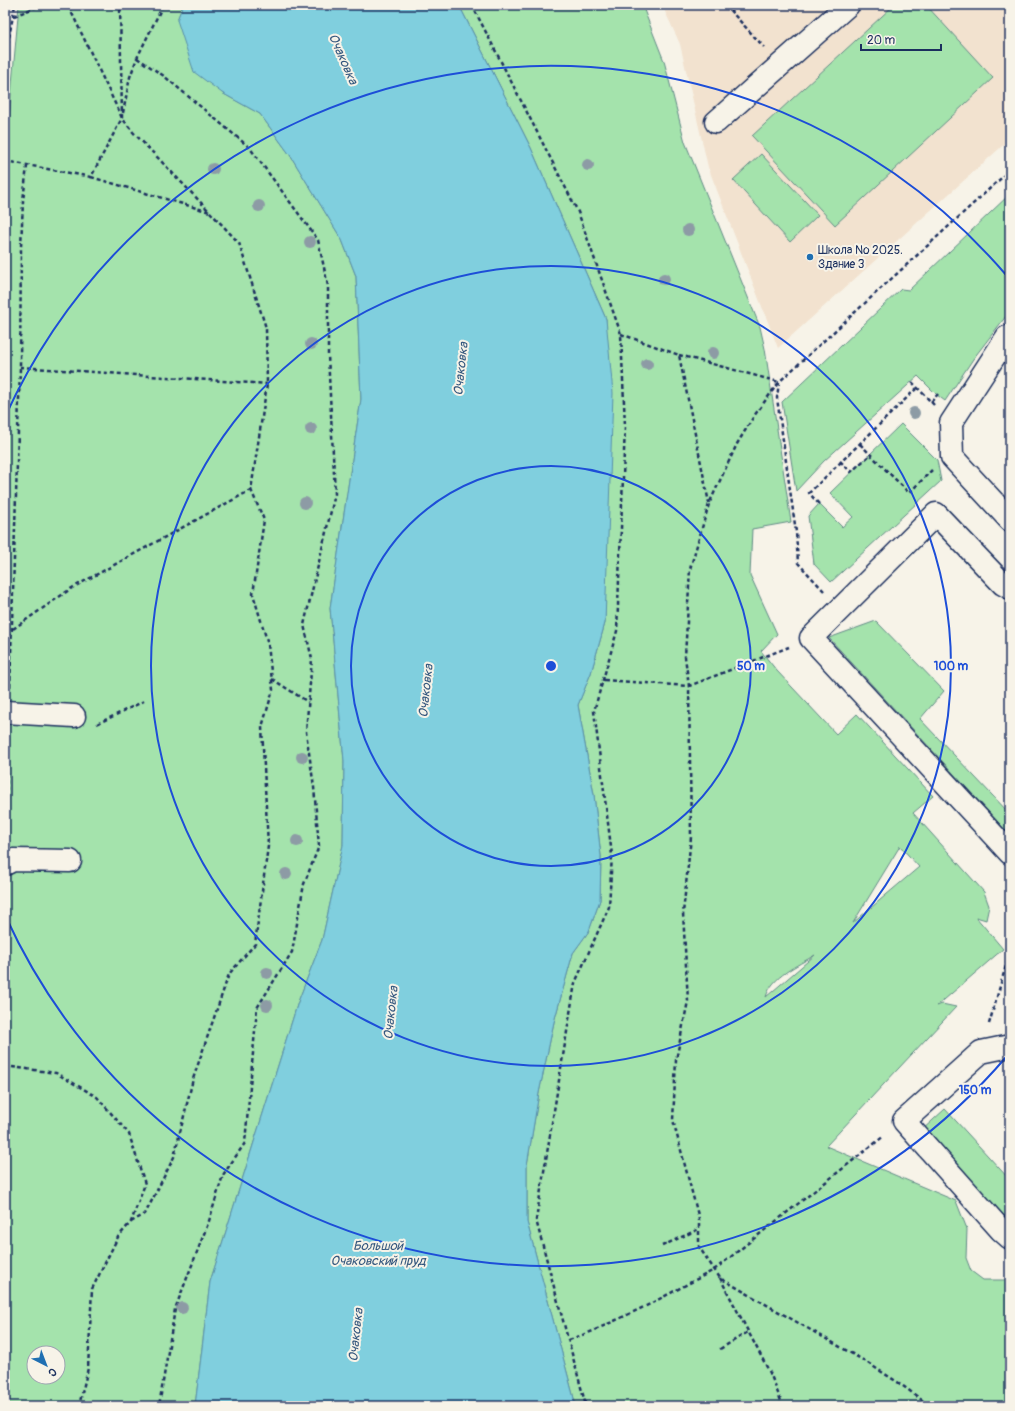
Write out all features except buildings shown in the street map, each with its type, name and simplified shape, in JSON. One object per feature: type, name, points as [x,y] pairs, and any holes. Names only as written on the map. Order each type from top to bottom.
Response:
[{"type":"lane","points":[[716,122],[848,5]]},
{"type":"lane","points":[[1009,337],[951,423],[952,457],[1010,520]]},
{"type":"lane","points":[[1010,588],[1003,584],[936,514],[811,638],[1010,853]]},
{"type":"lane","points":[[7,712],[74,716]]},
{"type":"lane","points":[[5,864],[13,860],[70,861]]},
{"type":"lane","points":[[1010,1046],[981,1052],[904,1121],[1001,1230],[1010,1238]]},
{"type":"path","points":[[5,58],[15,5]]},
{"type":"path","points":[[13,16],[41,5]]},
{"type":"path","points":[[68,5],[122,118],[133,132],[239,243],[266,328],[267,384],[251,490],[264,520],[253,594],[268,644],[273,690],[262,727],[268,846],[255,944],[229,974],[193,1079],[174,1157],[145,1214],[131,1222],[118,1237],[92,1289],[88,1368],[79,1406]]},
{"type":"path","points":[[120,5],[122,118]]},
{"type":"path","points":[[91,177],[122,118],[130,77],[137,58],[162,5]]},
{"type":"path","points":[[472,5],[578,212],[621,334],[625,426],[617,631],[594,711],[612,855],[609,907],[575,983],[536,1220],[586,1406]]},
{"type":"path","points":[[725,5],[781,64]]},
{"type":"path","points":[[137,58],[164,76],[250,148],[318,240],[328,286],[328,355],[335,494],[304,625],[312,659],[306,732],[314,787],[319,846],[304,884],[292,952],[257,1008],[245,1143],[223,1175],[209,1222],[175,1309],[159,1406]]},
{"type":"path","points":[[5,161],[91,177],[210,212]]},
{"type":"path","points":[[5,834],[7,712],[13,629],[20,367],[21,247],[23,201],[27,166]]},
{"type":"path","points":[[783,1406],[770,1373],[720,1278],[699,1247],[699,1219],[673,1120],[676,1060],[688,1001],[683,913],[691,837],[689,686],[685,657],[690,569],[709,504],[737,444],[754,416],[779,382],[1010,170]]},
{"type":"path","points":[[621,334],[679,354],[779,382]]},
{"type":"path","points":[[679,354],[709,504]]},
{"type":"path","points":[[20,367],[267,384]]},
{"type":"path","points":[[779,382],[777,398],[796,532],[798,563],[822,589],[844,606]]},
{"type":"path","points":[[912,382],[951,423]]},
{"type":"path","points":[[819,504],[809,493],[840,461],[860,444],[917,388]]},
{"type":"path","points":[[860,444],[909,493],[938,465],[952,457]]},
{"type":"path","points":[[840,461],[851,472],[871,454]]},
{"type":"path","points":[[13,629],[72,588],[251,490]]},
{"type":"path","points":[[604,680],[689,686],[811,638]]},
{"type":"path","points":[[272,679],[308,702]]},
{"type":"path","points":[[74,716],[73,726],[90,728],[144,701]]},
{"type":"path","points":[[981,1052],[1010,952]]},
{"type":"path","points":[[5,1066],[56,1073],[97,1097],[129,1134],[145,1184],[131,1222]]},
{"type":"path","points":[[569,1340],[594,1331],[650,1304],[714,1270],[904,1121]]},
{"type":"path","points":[[662,1246],[699,1228]]},
{"type":"path","points":[[720,1278],[863,1360],[930,1406]]},
{"type":"path","points":[[720,1349],[748,1332]]},
{"type":"shaded area","name":"Школа № 2025. Здание 3","points":[[662,5],[1010,5],[1010,139],[778,348],[708,167],[680,44]]},
{"type":"green space","points":[[19,5],[183,5],[177,20],[222,93],[260,114],[290,155],[342,240],[356,276],[361,399],[330,608],[344,761],[343,845],[322,940],[298,1002],[210,1282],[195,1406],[5,1406],[5,163]]},
{"type":"green space","points":[[459,5],[642,5],[664,61],[685,142],[760,327],[765,349],[791,522],[752,529],[750,575],[777,634],[761,651],[777,671],[836,734],[857,714],[933,796],[913,813],[984,892],[989,906],[986,920],[976,917],[1003,949],[937,1006],[942,1004],[956,1007],[826,1146],[956,1201],[967,1229],[966,1258],[971,1271],[983,1280],[1010,1280],[1010,1402],[1008,1406],[576,1406],[527,1222],[527,1165],[539,1093],[554,1022],[573,953],[589,931],[600,900],[601,856],[594,795],[578,705],[591,673],[605,623],[606,319],[531,148]],"holes":[[[900,846],[919,867],[853,923]],[[815,955],[766,997],[769,990],[779,977]]]},
{"type":"green space","points":[[894,5],[926,5],[993,78],[835,225],[752,136]]},
{"type":"green space","points":[[761,154],[818,215],[790,242],[733,180]]},
{"type":"green space","points":[[1010,194],[1010,311],[973,359],[945,401],[918,376],[824,461],[796,491],[782,402],[901,289],[909,290]]},
{"type":"green space","points":[[901,424],[937,460],[941,481],[831,582],[814,564],[808,516],[819,504],[842,527],[853,517],[830,493]]},
{"type":"green space","points":[[876,621],[944,691],[920,719],[1010,814],[1010,835],[829,638]]},
{"type":"green space","points":[[945,1109],[1010,1180],[1010,1221],[921,1131]]},
{"type":"water","name":"Большой Очаковский пруд","points":[[183,5],[459,5],[531,148],[606,319],[613,393],[605,623],[591,673],[578,705],[594,795],[601,856],[600,900],[589,931],[573,953],[554,1022],[539,1093],[527,1165],[527,1222],[576,1406],[195,1406],[210,1282],[298,1002],[322,940],[343,845],[344,761],[330,608],[361,399],[356,276],[342,240],[290,155],[260,114],[222,93],[194,72],[177,20]]},
{"type":"place","name":"Школа № 2025. Здание 3","points":[[810,257]]},
{"type":"water label","name":"Очаковка","points":[[343,59]]},
{"type":"water label","name":"Очаковка","points":[[461,369]]},
{"type":"water label","name":"Очаковка","points":[[426,691]]},
{"type":"water label","name":"Очаковка","points":[[391,1013]]},
{"type":"water label","name":"Очаковка","points":[[356,1335]]}]
